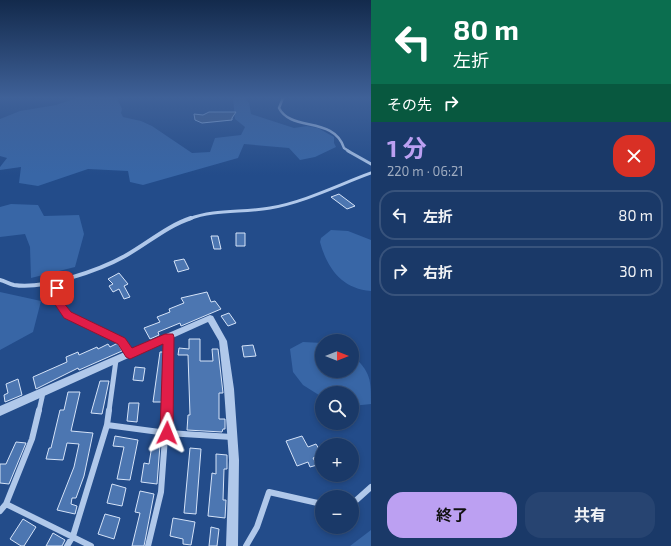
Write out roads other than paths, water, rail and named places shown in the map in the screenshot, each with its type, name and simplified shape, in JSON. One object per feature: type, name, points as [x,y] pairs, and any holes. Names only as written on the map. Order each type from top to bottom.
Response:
[{"type":"street","points":[[310,123],[334,133],[341,138],[344,148],[371,164]]},
{"type":"street","points":[[0,280],[14,285],[39,285],[83,274],[108,265],[124,257],[172,224],[218,211],[270,208],[286,205],[371,173]]},
{"type":"street","points":[[59,279],[54,297],[68,315],[122,341],[130,354]]},
{"type":"street","points":[[0,410],[43,393],[210,318],[223,340],[229,389],[232,437],[232,546]]},
{"type":"street","points":[[148,546],[161,492],[167,433],[169,337]]},
{"type":"street","points":[[67,546],[73,536],[107,425],[116,360]]},
{"type":"street","points":[[0,511],[6,504],[32,439],[43,393]]},
{"type":"street","points":[[107,425],[167,433],[232,437]]},
{"type":"street","points":[[359,498],[371,487]]},
{"type":"street","points":[[246,546],[257,527],[269,492],[315,502]]},
{"type":"street","points":[[6,504],[91,546]]}]
